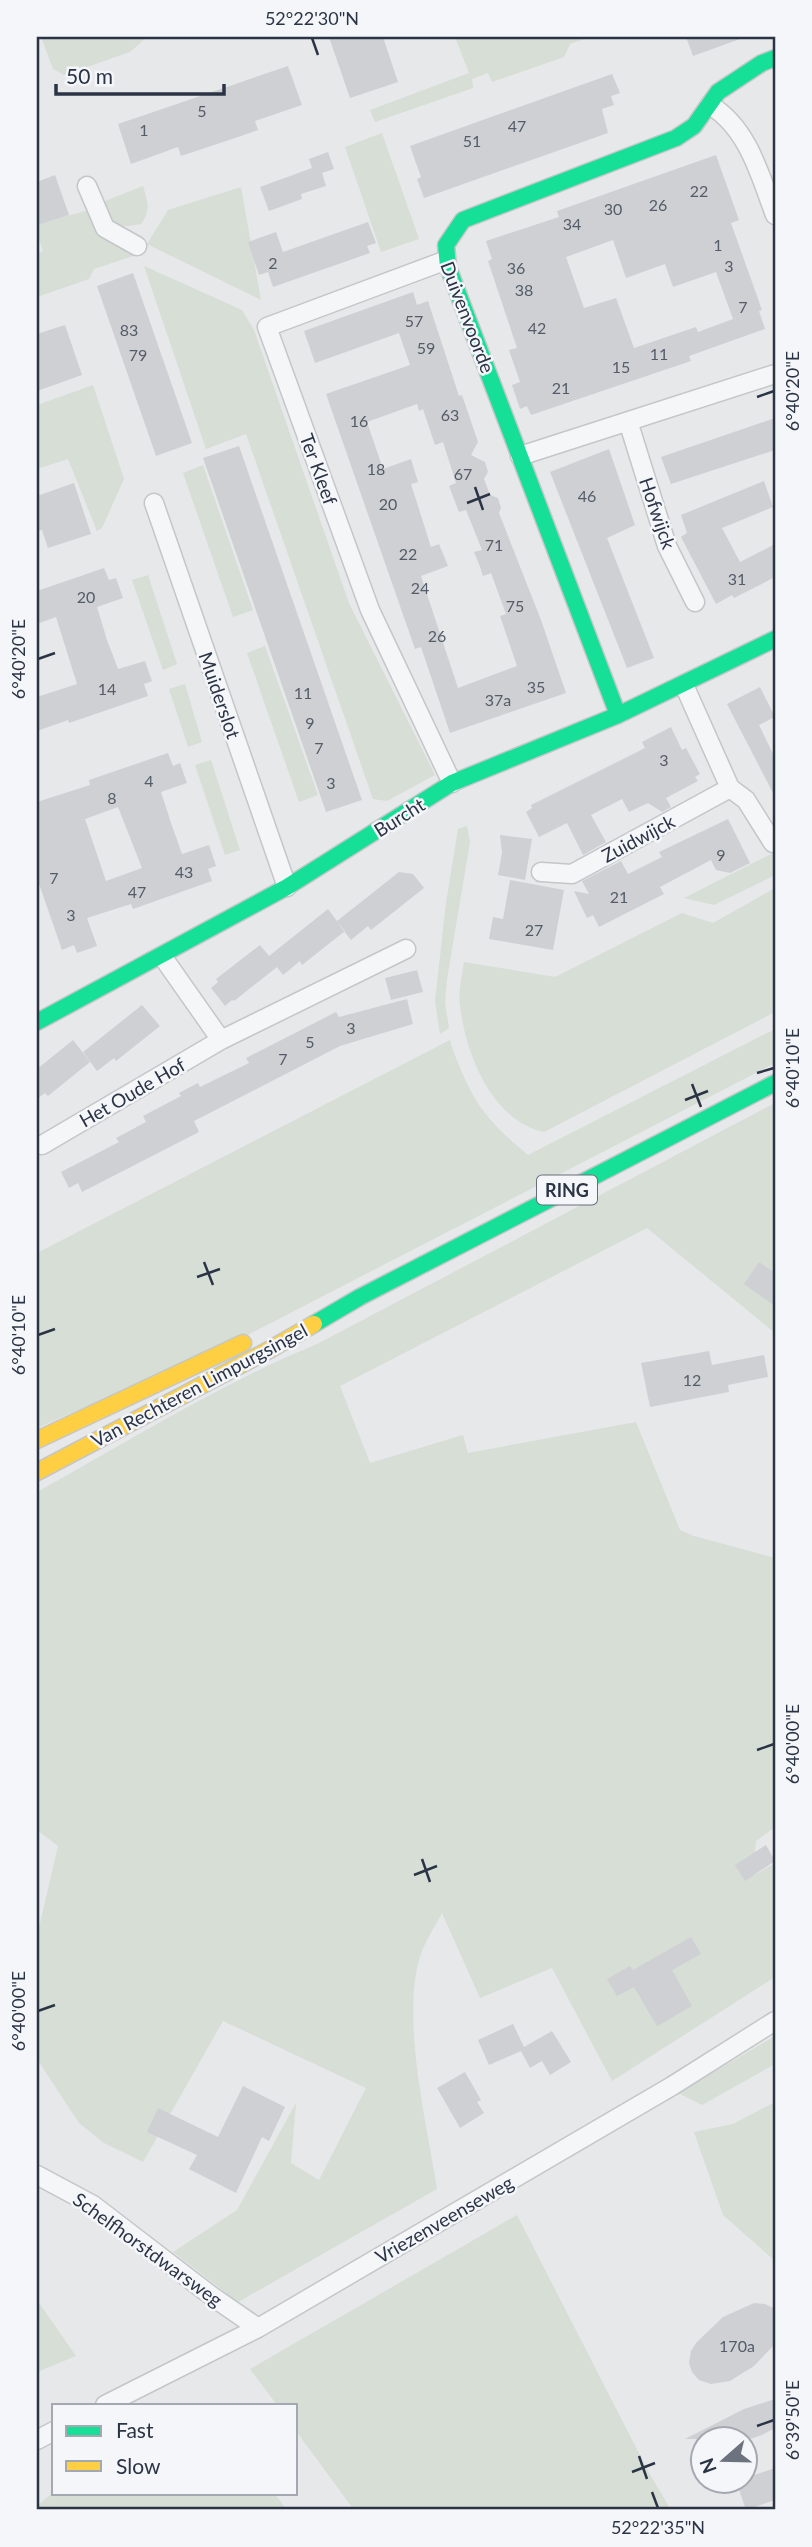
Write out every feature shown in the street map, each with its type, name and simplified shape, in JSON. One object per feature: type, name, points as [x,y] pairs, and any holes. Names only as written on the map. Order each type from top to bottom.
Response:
[{"type":"street","name":"Duivenvoorde","points":[[618,715],[444,261],[444,251],[449,234],[463,220],[676,138],[694,126],[718,92],[762,63],[775,58]]},
{"type":"street","points":[[710,105],[742,134],[775,215]]},
{"type":"street","points":[[87,186],[105,228],[137,246]]},
{"type":"street","name":"Ter Kleef","points":[[444,261],[267,327],[370,610],[452,783]]},
{"type":"street","points":[[520,456],[775,374]]},
{"type":"street","name":"Hofwijck","points":[[628,421],[667,545],[695,602]]},
{"type":"street","name":"Muiderslot","points":[[154,503],[287,887]]},
{"type":"street","name":"Burcht","points":[[38,1019],[162,956],[287,887],[452,783],[618,715],[775,639]]},
{"type":"street","points":[[684,685],[730,788],[746,800],[773,843]]},
{"type":"street","name":"Zuidwijck","points":[[541,872],[572,874],[730,788]]},
{"type":"street","name":"Het Oude Hof","points":[[42,1145],[221,1040],[406,949]]},
{"type":"street","points":[[162,956],[221,1040]]},
{"type":"street","name":"Van Rechteren Limpurgsingel","points":[[37,1472],[269,1350],[359,1297],[775,1083]]},
{"type":"street","name":"Van Rechteren Limpurgsingel","points":[[37,1440],[243,1343],[359,1297]]},
{"type":"street","name":"Vriezenveenseweg","points":[[107,2404],[258,2328],[672,2086],[775,2021]]},
{"type":"street","name":"Schelfhorstdwarsweg","points":[[37,2175],[93,2205],[212,2297],[258,2328]]},
{"type":"shaded area","points":[[41,37],[147,37],[130,52],[64,75],[53,69]]},
{"type":"shaded area","points":[[455,37],[590,37],[570,44],[564,57],[492,82],[488,73],[472,79],[473,88],[375,122],[370,110],[469,73]]},
{"type":"shaded area","points":[[382,133],[419,239],[381,252],[345,147]]},
{"type":"shaded area","points":[[143,186],[148,206],[141,224],[120,226],[107,217],[100,203]]},
{"type":"shaded area","points":[[241,187],[261,300],[147,244],[168,210]]},
{"type":"shaded area","points":[[93,209],[105,236],[133,256],[94,269],[89,279],[37,297],[37,253],[43,251],[37,234],[37,224]]},
{"type":"shaded area","points":[[144,266],[242,310],[254,330],[349,603],[435,775],[387,801],[373,799],[246,434],[206,449]]},
{"type":"shaded area","points":[[93,385],[124,479],[102,528],[97,531],[68,459],[37,469],[37,405]]},
{"type":"shaded area","points":[[203,465],[253,610],[233,617],[183,473]]},
{"type":"shaded area","points":[[148,575],[177,664],[163,670],[132,580]]},
{"type":"shaded area","points":[[265,646],[318,795],[299,802],[247,653]]},
{"type":"shaded area","points":[[185,684],[202,742],[188,747],[169,689]]},
{"type":"shaded area","points":[[211,760],[240,850],[225,855],[195,765]]},
{"type":"shaded area","points":[[467,826],[470,842],[447,979],[445,1003],[449,1028],[440,1034],[435,1001],[446,903],[458,829]]},
{"type":"shaded area","points":[[775,852],[773,876],[714,905],[684,898]]},
{"type":"shaded area","points":[[775,888],[775,1012],[544,1132],[526,1125],[496,1100],[475,1063],[463,1024],[460,994],[464,962],[555,977],[682,913],[713,923]]},
{"type":"shaded area","points":[[775,1029],[775,1063],[230,1344],[37,1428],[37,1253],[450,1040],[467,1084],[481,1108],[497,1127],[528,1155]]},
{"type":"shaded area","points":[[775,1103],[775,1333],[647,1228],[340,1386],[370,1463],[463,1435],[468,1453],[636,1422],[680,1530],[775,1558],[775,1827],[756,1841],[753,1876],[775,1863],[775,1977],[612,2081],[552,1968],[480,1998],[442,1913],[422,1951],[413,2005],[417,2068],[437,2189],[238,2302],[173,2252],[237,2210],[296,2103],[291,2163],[319,2180],[366,2088],[223,2021],[143,2162],[104,2143],[79,2123],[37,2059],[37,1936],[58,1846],[37,1830],[37,1492],[210,1395],[317,1344]]},
{"type":"shaded area","points":[[775,2036],[775,2064],[702,2105],[678,2093]]},
{"type":"shaded area","points":[[775,2102],[775,2261],[723,2215],[694,2132],[733,2124]]},
{"type":"shaded area","points":[[517,2215],[649,2473],[671,2510],[354,2510],[298,2434],[298,2404],[276,2404],[250,2369]]},
{"type":"shaded area","points":[[37,2300],[76,2356],[37,2372]]},
{"type":"shaded area","points":[[52,2494],[275,2494],[287,2510],[37,2510],[37,2506]]},
{"type":"building","points":[[329,37],[383,37],[398,82],[350,98]]},
{"type":"building","points":[[686,37],[740,37],[740,39],[693,56]]},
{"type":"building","points":[[288,66],[302,105],[255,121],[258,130],[238,137],[181,156],[178,147],[131,164],[118,124]]},
{"type":"building","points":[[612,74],[620,93],[611,96],[614,105],[602,109],[608,133],[424,198],[417,179],[421,177],[410,146]]},
{"type":"building","points":[[328,152],[334,169],[322,173],[326,186],[301,194],[302,199],[269,211],[260,187],[312,168],[309,159]]},
{"type":"building","points":[[716,155],[739,220],[731,223],[762,310],[759,311],[765,329],[689,356],[691,361],[531,415],[527,406],[520,409],[512,385],[520,382],[509,350],[517,348],[488,261],[492,259],[486,241],[559,217],[557,211]],"holes":[[[613,240],[626,278],[665,264],[673,287],[716,272],[733,319],[698,332],[696,327],[634,348],[616,298],[584,308],[566,257]]]},
{"type":"building","points":[[55,175],[69,215],[37,225],[37,182]]},
{"type":"building","points":[[368,222],[376,243],[367,246],[370,253],[273,287],[268,272],[259,275],[248,242],[276,232],[283,252]]},
{"type":"building","points":[[133,273],[192,443],[156,456],[97,286]]},
{"type":"building","points":[[413,292],[417,305],[428,301],[459,396],[462,395],[478,442],[471,455],[485,462],[488,472],[484,479],[490,495],[498,498],[501,508],[499,513],[566,693],[450,733],[421,647],[415,649],[326,394],[410,365],[399,333],[315,363],[304,331]],"holes":[[[417,404],[419,411],[423,409],[435,445],[443,442],[456,483],[449,486],[459,512],[466,510],[482,550],[474,552],[483,576],[491,573],[506,614],[500,616],[517,666],[458,688],[421,576],[448,566],[439,544],[431,547],[411,484],[418,482],[411,459],[383,469],[367,422]]]},
{"type":"building","points":[[65,325],[82,375],[37,391],[37,334]]},
{"type":"building","points":[[775,418],[775,450],[671,484],[661,457]]},
{"type":"building","points":[[239,446],[362,800],[326,812],[203,458]]},
{"type":"building","points":[[609,449],[635,525],[607,538],[654,658],[627,668],[550,472]]},
{"type":"building","points":[[764,481],[773,507],[722,528],[740,562],[775,544],[775,577],[716,604],[681,537],[687,533],[681,515]]},
{"type":"building","points":[[74,483],[91,534],[48,548],[42,530],[37,531],[37,496]]},
{"type":"building","points":[[104,568],[109,580],[116,578],[123,598],[97,607],[107,640],[118,669],[145,661],[152,681],[144,684],[148,696],[37,731],[37,697],[77,684],[56,617],[37,624],[37,591]]},
{"type":"building","points":[[760,687],[775,717],[759,725],[775,758],[775,797],[727,704]]},
{"type":"building","points":[[671,727],[682,750],[686,748],[700,774],[695,777],[698,781],[666,798],[671,807],[662,812],[648,803],[629,812],[622,799],[591,815],[606,842],[583,855],[567,823],[539,837],[526,812],[532,808],[531,805],[645,748],[642,742]]},
{"type":"building","points":[[168,753],[173,766],[180,763],[187,783],[161,792],[182,854],[209,845],[216,866],[208,869],[212,881],[133,909],[131,904],[87,918],[97,946],[77,953],[74,945],[62,950],[37,878],[37,802],[90,785],[89,780]],"holes":[[[118,807],[142,868],[106,881],[85,819]]]},
{"type":"building","points":[[728,819],[750,863],[730,873],[716,870],[711,860],[660,887],[664,894],[599,927],[593,915],[587,918],[574,891],[589,894],[582,881],[621,861],[628,874],[662,857],[659,852]]},
{"type":"building","points":[[500,835],[532,839],[525,880],[498,875],[502,853]]},
{"type":"building","points":[[399,872],[413,874],[424,888],[371,930],[368,926],[351,940],[344,931],[302,965],[300,961],[283,975],[277,967],[225,1006],[211,988],[218,982],[216,979],[260,945],[269,956],[328,909],[337,921]]},
{"type":"building","points":[[510,880],[564,890],[553,950],[489,939],[493,917],[503,919]]},
{"type":"building","points":[[417,970],[423,992],[391,1000],[385,978]]},
{"type":"building","points":[[407,999],[413,1024],[340,1046],[194,1121],[199,1132],[82,1192],[78,1183],[69,1188],[61,1172],[119,1142],[116,1138],[146,1122],[143,1116],[181,1096],[179,1093],[198,1083],[200,1087],[249,1063],[246,1058],[336,1012],[339,1017]]},
{"type":"building","points":[[142,1005],[160,1026],[116,1061],[114,1058],[97,1071],[83,1052]]},
{"type":"building","points":[[73,1040],[90,1062],[48,1096],[45,1093],[37,1099],[37,1069]]},
{"type":"building","points":[[759,1262],[775,1273],[775,1306],[744,1284]]},
{"type":"building","points":[[709,1351],[712,1365],[764,1355],[768,1377],[728,1385],[729,1392],[650,1407],[641,1363]]},
{"type":"building","points":[[766,1845],[775,1861],[745,1881],[735,1865]]},
{"type":"building","points":[[691,1937],[701,1954],[672,1970],[692,2006],[657,2026],[634,1987],[617,1996],[607,1979],[630,1966],[633,1970]]},
{"type":"building","points":[[513,2024],[524,2047],[552,2031],[571,2062],[550,2075],[542,2061],[530,2068],[521,2051],[489,2065],[478,2040]]},
{"type":"building","points":[[465,2072],[481,2100],[477,2102],[484,2113],[460,2128],[437,2088]]},
{"type":"building","points":[[243,2086],[285,2107],[269,2141],[262,2137],[236,2193],[189,2169],[197,2155],[147,2132],[158,2108],[218,2137]]},
{"type":"building","points":[[754,2303],[775,2309],[775,2344],[754,2366],[730,2381],[711,2384],[699,2380],[689,2363],[696,2343],[723,2317]]},
{"type":"building","points":[[775,2399],[775,2428],[760,2436],[760,2424],[714,2424],[744,2409]]},
{"type":"building","points":[[775,2468],[775,2500],[746,2510],[740,2494],[760,2494],[760,2473]]},
{"type":"traffic: fast","points":[[618,715],[448,267],[446,245],[463,220],[676,138],[694,126],[718,92],[762,63],[775,58]]},
{"type":"traffic: fast","points":[[37,1022],[287,887],[452,783],[618,715],[775,639]]},
{"type":"traffic: fast","points":[[314,1324],[360,1297],[775,1083]]},
{"type":"traffic: slow","points":[[37,1472],[314,1324]]},
{"type":"traffic: slow","points":[[37,1440],[243,1343]]}]
